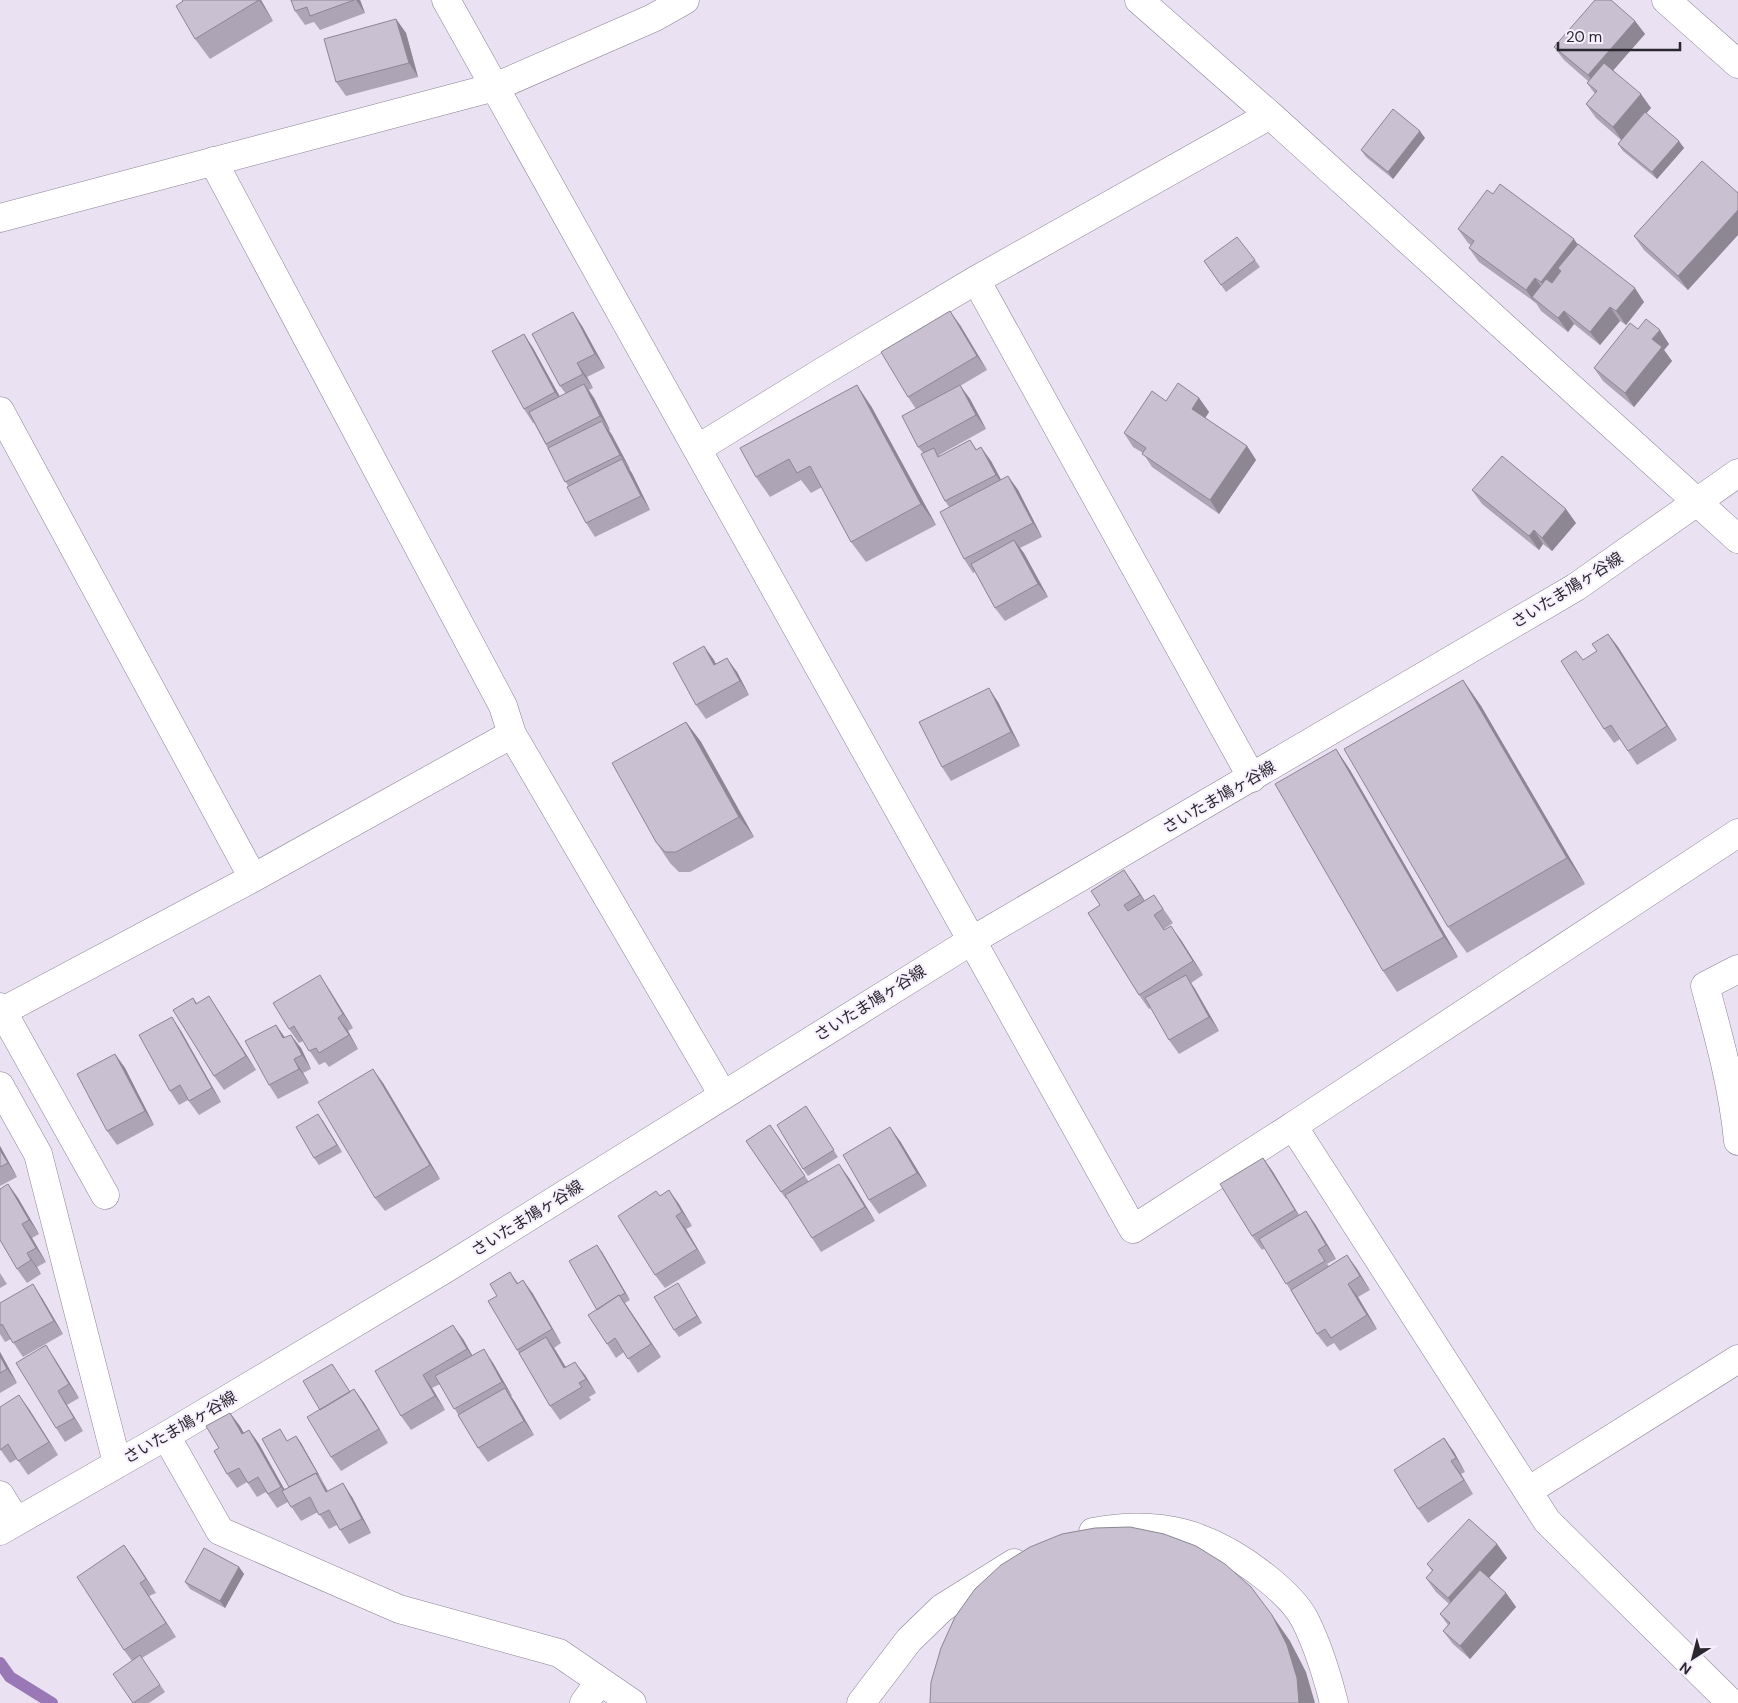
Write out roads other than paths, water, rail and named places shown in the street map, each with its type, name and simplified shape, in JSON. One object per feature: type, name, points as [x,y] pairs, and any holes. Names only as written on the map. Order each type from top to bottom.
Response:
[{"type":"street","points":[[446,0],[1133,1229],[1738,833]]},
{"type":"street","points":[[0,218],[495,87],[652,18],[684,0]]},
{"type":"street","points":[[1138,0],[1270,115],[1738,539]]},
{"type":"street","points":[[1666,0],[1738,64]]},
{"type":"street","points":[[697,450],[822,372],[976,280],[1270,115]]},
{"type":"street","points":[[213,161],[503,706],[512,734],[723,1095]]},
{"type":"street","points":[[976,280],[1252,778]]},
{"type":"street","points":[[0,411],[253,878]]},
{"type":"street","name":"さいたま鳩ヶ谷線","points":[[8,1526],[166,1436],[445,1269],[971,940],[1252,778],[1576,587],[1738,473]]},
{"type":"street","points":[[105,1196],[1,1009],[253,878],[512,734]]},
{"type":"street","points":[[1738,969],[1705,986],[1720,1039],[1735,1108],[1738,1141]]},
{"type":"street","points":[[0,1086],[38,1154],[117,1463]]},
{"type":"street","points":[[1293,1126],[1547,1521],[1731,1703]]},
{"type":"street","points":[[1528,1491],[1738,1359]]},
{"type":"street","points":[[166,1436],[220,1532],[399,1609],[559,1653],[632,1703]]},
{"type":"street","points":[[0,1495],[8,1526]]},
{"type":"street","points":[[1068,1537],[1105,1530],[1140,1527],[1173,1530],[1210,1542],[1242,1558],[1280,1588],[1305,1619],[1326,1671],[1334,1703]]},
{"type":"street","points":[[861,1703],[909,1640],[942,1608],[1034,1552]]},
{"type":"street","points":[[584,1703],[600,1681]]},
{"type":"waterway","points":[[0,1663],[10,1677],[52,1703]]}]
